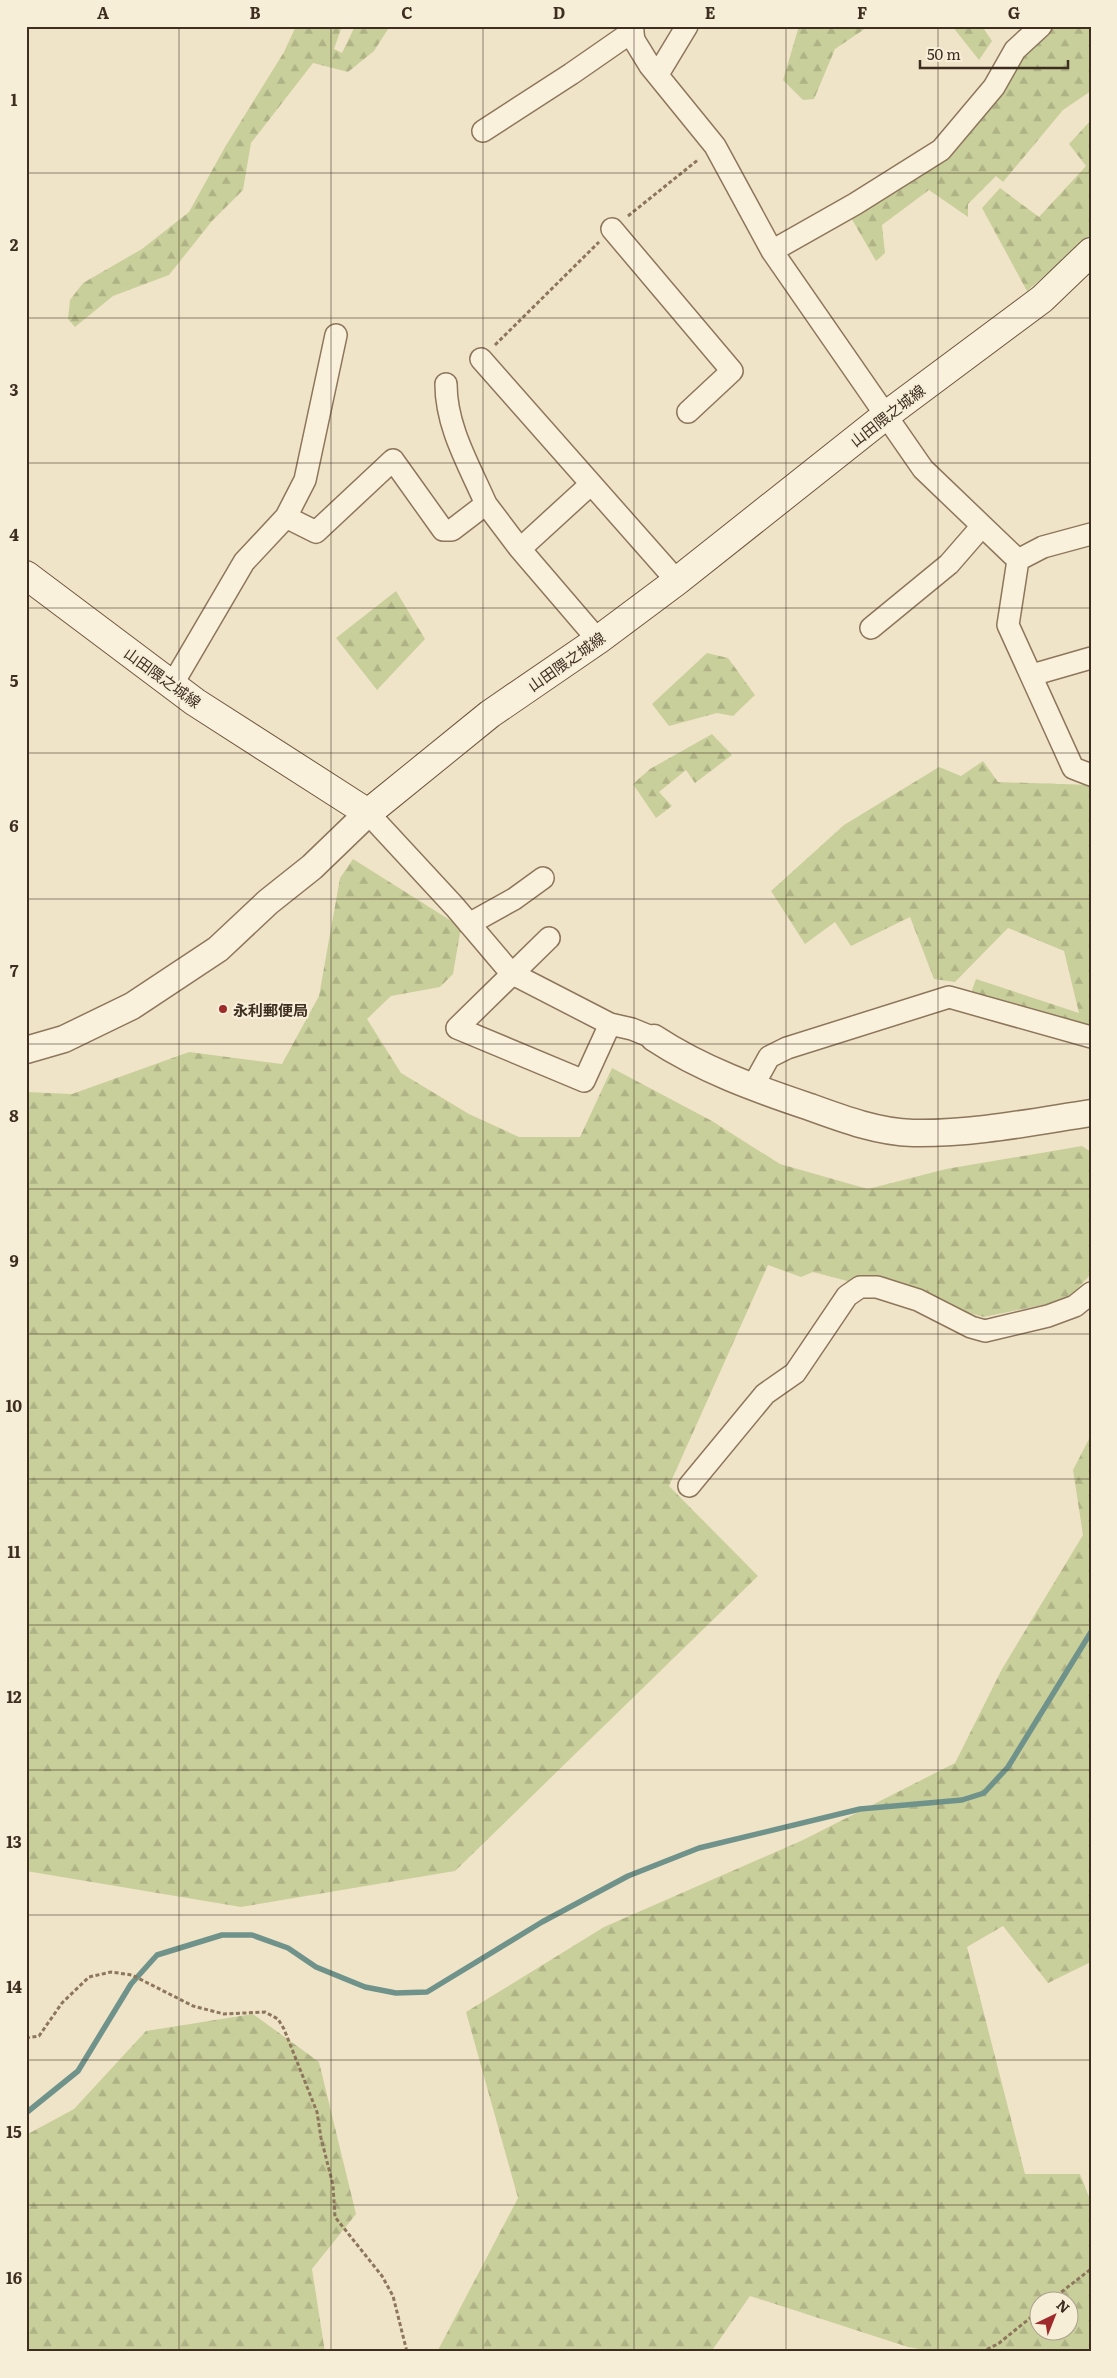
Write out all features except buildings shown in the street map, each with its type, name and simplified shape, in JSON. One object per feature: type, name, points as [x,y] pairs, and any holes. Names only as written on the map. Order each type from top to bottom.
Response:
[{"type":"main road","name":"山田隈之城線","points":[[26,575],[195,702],[368,813],[490,714],[598,640],[885,416],[1042,299],[1091,252]]},
{"type":"street","points":[[658,74],[687,26]]},
{"type":"street","points":[[772,251],[855,204],[941,150],[994,87],[1015,50],[1041,26]]},
{"type":"street","points":[[483,131],[571,74],[632,29],[634,40],[658,74],[715,146],[772,251],[885,416],[924,469],[1018,560]]},
{"type":"street","points":[[612,229],[732,371],[688,412]]},
{"type":"street","points":[[172,685],[244,562],[286,517],[305,480],[336,335]]},
{"type":"street","points":[[481,359],[676,581]]},
{"type":"street","points":[[446,384],[446,403],[455,434],[486,504],[520,549],[598,640]]},
{"type":"street","points":[[286,517],[316,532],[393,460],[443,530],[452,530],[486,504]]},
{"type":"street","points":[[520,549],[591,484]]},
{"type":"street","points":[[871,628],[949,564],[982,526]]},
{"type":"street","points":[[1018,560],[1043,547],[1091,534]]},
{"type":"street","points":[[1018,560],[1008,625],[1073,768],[1091,775]]},
{"type":"street","points":[[1032,676],[1091,658]]},
{"type":"street","points":[[26,1050],[64,1039],[132,1006],[218,949],[268,902],[312,867],[368,813],[511,973],[610,1024],[632,1029],[654,1038],[682,1056],[753,1086],[855,1123],[911,1133],[971,1132],[1091,1113]]},
{"type":"street","points":[[469,924],[514,899],[543,878]]},
{"type":"street","points":[[548,938],[457,1028],[584,1081],[610,1024]]},
{"type":"street","points":[[753,1086],[769,1057],[788,1048],[949,997],[1091,1037]]},
{"type":"street","points":[[690,1486],[765,1394],[795,1373],[847,1296],[860,1287],[877,1288],[918,1300],[971,1327],[985,1331],[1048,1316],[1075,1306],[1091,1293]]},
{"type":"path","points":[[481,359],[612,229],[715,146]]},
{"type":"path","points":[[26,2038],[39,2036],[62,2004],[89,1977],[111,1972],[132,1974],[193,2006],[224,2014],[265,2012],[278,2019],[284,2029],[317,2112],[321,2138],[333,2184],[335,2217],[382,2276],[393,2296],[407,2352]]},
{"type":"path","points":[[1065,2290],[1091,2269]]},
{"type":"path","points":[[981,2352],[998,2344],[1030,2318]]},
{"type":"green space","points":[[296,26],[342,26],[334,49],[342,53],[355,26],[390,26],[374,51],[348,72],[313,63],[251,143],[243,190],[212,221],[169,275],[113,296],[75,327],[68,319],[70,300],[83,283],[142,249],[189,212],[225,147],[284,52]]},
{"type":"green space","points":[[799,26],[869,26],[835,49],[814,99],[803,100],[783,80]]},
{"type":"green space","points":[[952,26],[982,26],[992,41],[979,60]]},
{"type":"green space","points":[[1053,26],[1091,26],[1091,91],[1063,110],[1003,182],[996,176],[968,204],[968,217],[929,190],[882,225],[885,253],[876,261],[850,216],[948,155],[1021,55]]},
{"type":"green space","points":[[1091,120],[1091,235],[1027,291],[982,208],[1000,188],[1039,217],[1086,166],[1069,144]]},
{"type":"green space","points":[[396,591],[425,639],[377,690],[336,638]]},
{"type":"green space","points":[[707,653],[728,658],[755,695],[733,716],[717,713],[669,726],[652,704]]},
{"type":"green space","points":[[712,734],[732,755],[695,783],[686,770],[659,792],[672,806],[656,818],[633,784],[650,769]]},
{"type":"green space","points":[[983,761],[998,782],[1091,785],[1091,1029],[971,993],[976,979],[1079,1013],[1064,951],[1008,928],[955,982],[934,979],[910,917],[851,946],[835,922],[805,944],[771,891],[844,825],[939,767],[961,776]]},
{"type":"green space","points":[[353,859],[461,927],[453,974],[440,987],[391,996],[367,1019],[401,1073],[469,1114],[519,1137],[580,1137],[612,1068],[712,1121],[780,1164],[868,1189],[946,1169],[1082,1146],[1091,1152],[1091,1274],[1067,1300],[984,1317],[813,1272],[801,1277],[768,1265],[669,1486],[758,1576],[455,1871],[241,1907],[26,1871],[26,1092],[72,1094],[189,1052],[282,1064],[319,996],[340,878]]},
{"type":"green space","points":[[1091,1435],[1091,1962],[1048,1983],[1003,1926],[967,1947],[1025,2174],[1080,2174],[1091,2202],[1091,2352],[936,2352],[908,2347],[750,2296],[711,2352],[437,2352],[518,2198],[466,2012],[604,1927],[803,1840],[955,1763],[1002,1669],[1083,1535],[1073,1470]]},
{"type":"green space","points":[[253,2014],[319,2062],[356,2214],[312,2269],[325,2352],[26,2352],[26,2135],[74,2109],[146,2031]]},
{"type":"waterway","points":[[26,2113],[78,2071],[131,1984],[157,1955],[222,1935],[252,1935],[288,1948],[316,1967],[365,1987],[396,1993],[427,1992],[542,1922],[628,1876],[699,1848],[860,1809],[962,1800],[984,1793],[1008,1767],[1091,1632]]},
{"type":"place","name":"永利郵便局","points":[[223,1009]]}]
